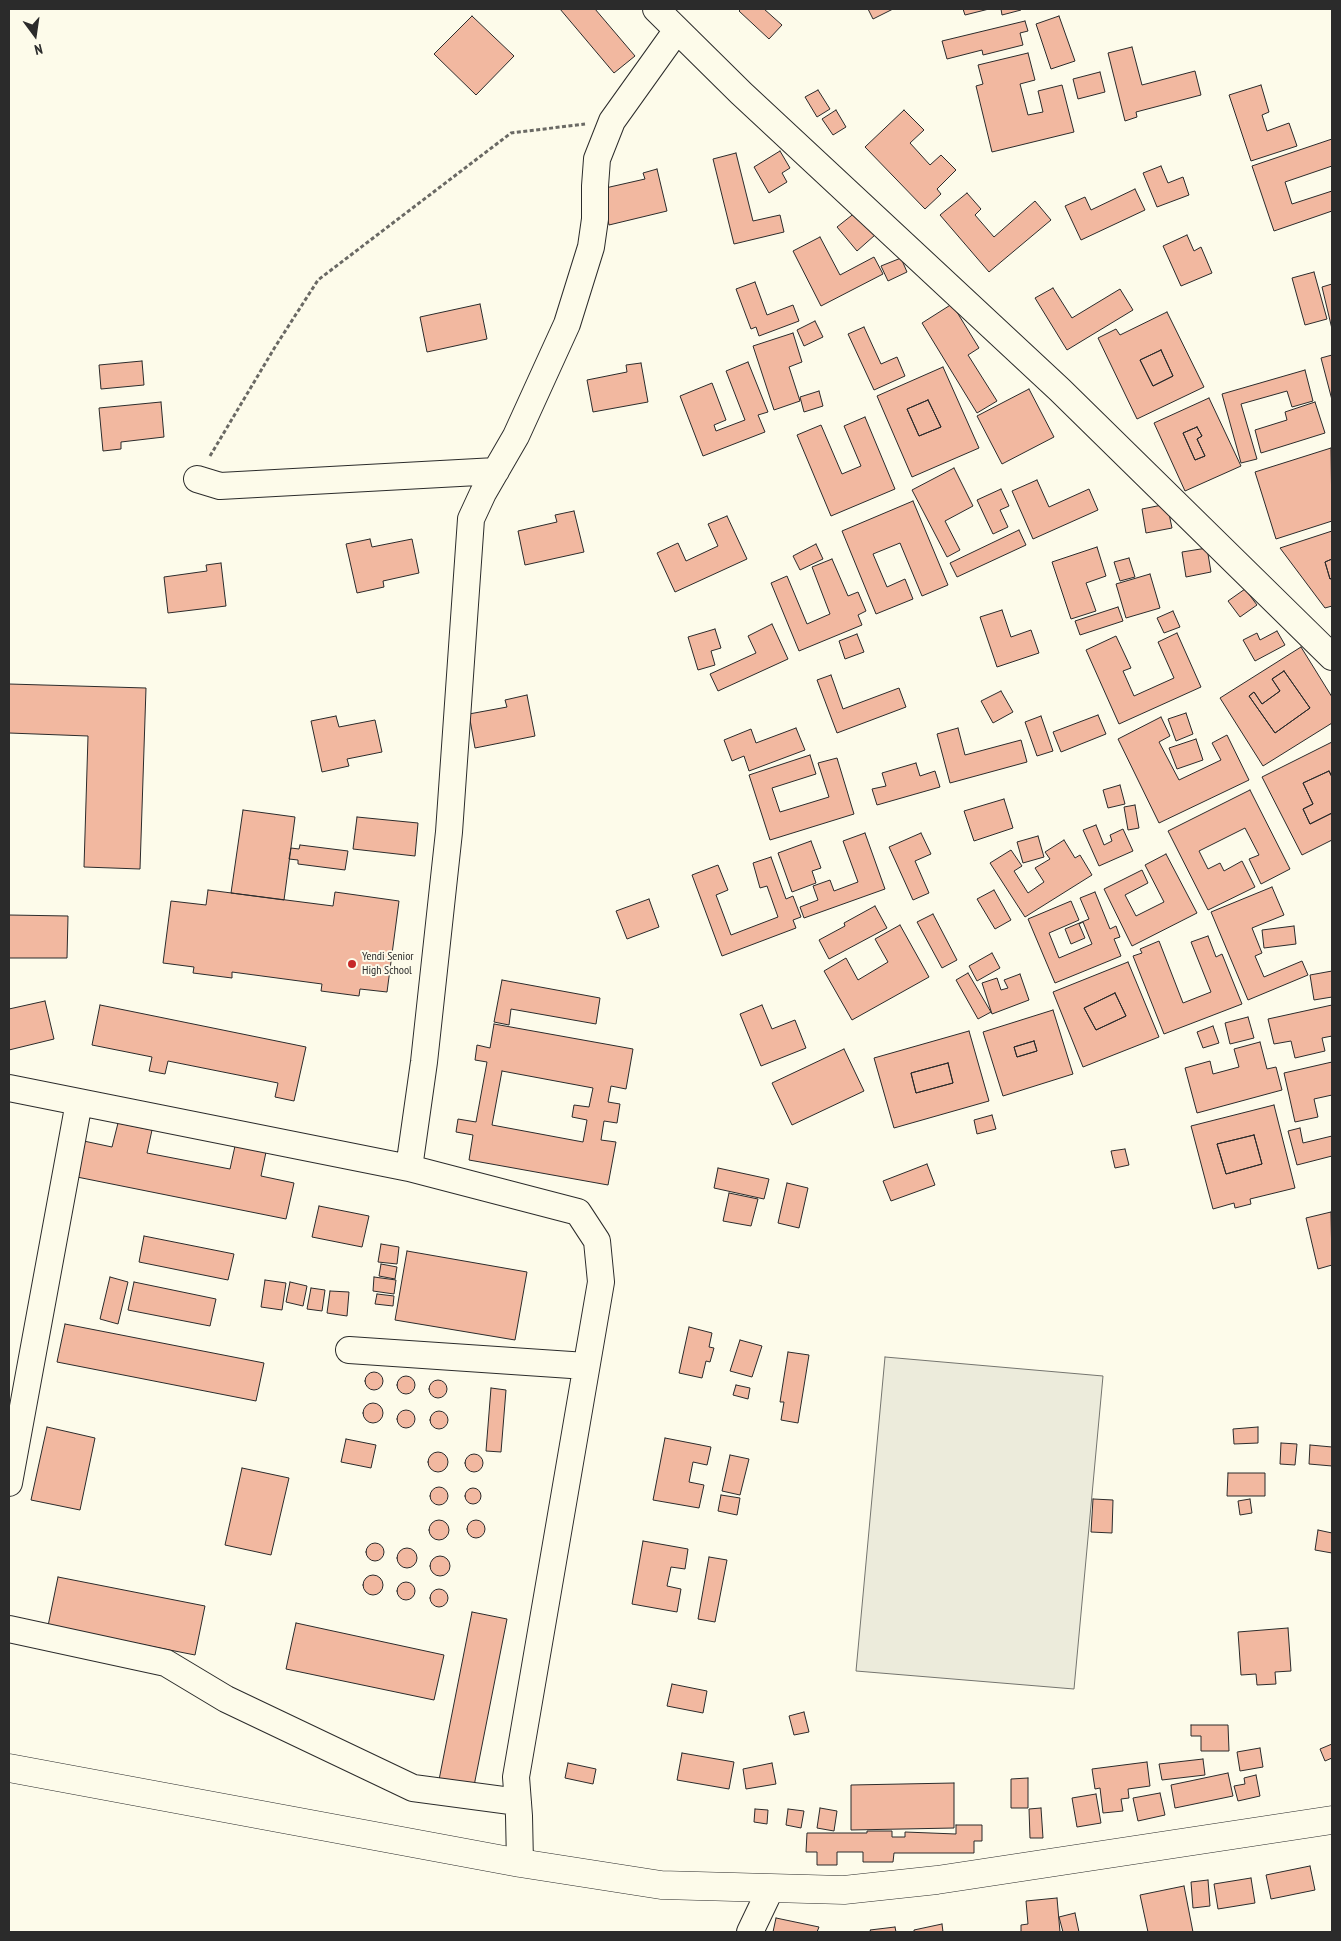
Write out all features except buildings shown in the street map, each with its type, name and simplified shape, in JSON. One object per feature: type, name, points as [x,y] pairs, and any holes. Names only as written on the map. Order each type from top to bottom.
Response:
[{"type":"main road","points":[[9,1768],[520,1863],[661,1885],[844,1890],[937,1880],[1332,1820]]},
{"type":"street","points":[[656,9],[741,93],[1060,390],[1332,657]]},
{"type":"street","points":[[410,1168],[424,1062],[449,832],[471,519],[482,493],[520,428],[567,324],[591,247],[595,219],[594,186],[597,159],[612,121],[677,30]]},
{"type":"street","points":[[197,478],[220,486],[496,471]]},
{"type":"street","points":[[9,1088],[410,1168],[578,1212],[597,1241],[601,1282],[517,1768],[520,1863]]},
{"type":"street","points":[[9,1483],[79,1102]]},
{"type":"street","points":[[350,1350],[586,1366]]},
{"type":"street","points":[[9,1629],[166,1663],[226,1699],[413,1788],[518,1802]]},
{"type":"street","points":[[750,1932],[772,1888]]},
{"type":"path","points":[[197,478],[275,347],[318,280],[511,133],[612,121]]},
{"type":"shaded area","points":[[885,1357],[1103,1376],[1074,1689],[856,1671]]},
{"type":"place","name":"Yendi Senior High School","points":[[352,964]]}]
